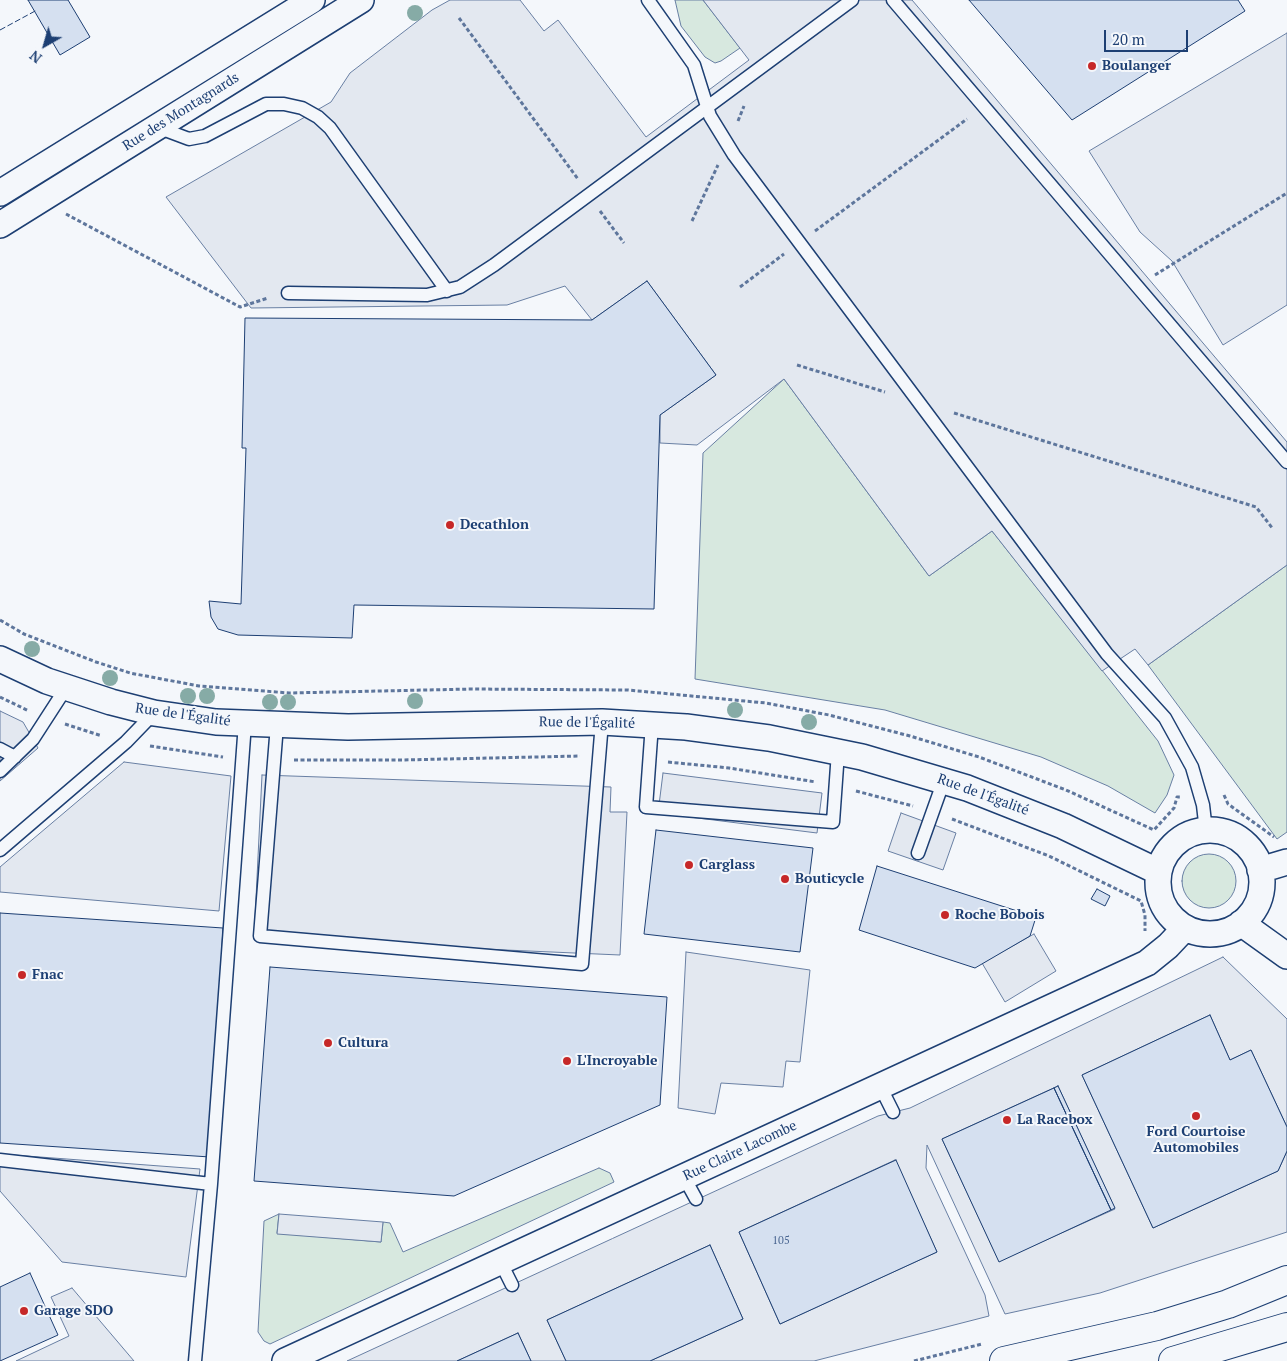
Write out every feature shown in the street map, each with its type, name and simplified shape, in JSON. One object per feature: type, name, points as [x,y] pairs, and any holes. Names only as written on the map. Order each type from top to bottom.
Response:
[{"type":"street","name":"Rue des Montagnards","points":[[0,194],[290,8],[312,0]]},
{"type":"street","name":"Rue des Montagnards","points":[[0,225],[362,0]]},
{"type":"street","name":"Rue de l'Égalité","points":[[0,659],[28,673],[66,688],[154,713],[216,722],[348,727],[602,722],[652,724],[740,734],[838,752],[944,780],[1063,826],[1159,872]]},
{"type":"street","points":[[1206,831],[1222,832],[1243,843],[1254,855],[1260,870],[1260,895],[1253,911],[1241,923],[1218,934],[1201,933],[1185,928],[1172,918],[1163,904],[1158,888],[1159,872],[1165,856],[1176,843],[1190,835],[1206,831]]},
{"type":"street","points":[[1260,870],[1287,862]]},
{"type":"street","points":[[1241,923],[1287,956]]},
{"type":"street","name":"Rue Claire Lacombe","points":[[285,1361],[318,1354],[500,1261],[1147,963],[1168,946],[1185,928]]},
{"type":"street","points":[[1004,1361],[1157,1326],[1228,1304],[1287,1280]]},
{"type":"street","points":[[1173,1361],[1287,1327]]},
{"type":"lane","points":[[648,0],[694,66],[703,89],[706,108],[714,125],[734,154],[1107,654],[1165,718],[1185,751],[1194,773],[1203,805],[1206,831]]},
{"type":"lane","points":[[288,293],[426,295],[460,287],[477,277],[852,0]]},
{"type":"lane","points":[[893,0],[1287,462]]},
{"type":"lane","points":[[157,127],[189,140],[205,136],[266,104],[293,106],[318,117],[330,128],[447,291]]},
{"type":"lane","points":[[0,771],[33,739],[66,688]]},
{"type":"lane","points":[[0,850],[126,742],[154,713]]},
{"type":"lane","points":[[277,724],[260,936],[582,964],[602,722]]},
{"type":"lane","points":[[195,1361],[211,1184],[245,723]]},
{"type":"lane","points":[[652,724],[646,807],[833,822],[838,752]]},
{"type":"lane","points":[[0,749],[15,757]]},
{"type":"lane","points":[[918,853],[944,780]]},
{"type":"lane","points":[[880,1086],[893,1112]]},
{"type":"lane","points":[[0,1160],[211,1184]]},
{"type":"lane","points":[[684,1177],[696,1199]]},
{"type":"lane","points":[[500,1261],[512,1285]]},
{"type":"path","points":[[459,18],[624,242]]},
{"type":"path","points":[[740,287],[984,106]]},
{"type":"path","points":[[1137,286],[1287,193]]},
{"type":"path","points":[[62,212],[240,307],[288,293]]},
{"type":"path","points":[[797,365],[1256,508],[1273,529]]},
{"type":"path","points":[[0,697],[48,718],[126,742],[242,758]]},
{"type":"path","points":[[274,759],[402,760],[600,756]]},
{"type":"path","points":[[650,760],[729,768],[836,786],[932,812],[1049,856],[1141,901],[1145,933],[1140,937]]},
{"type":"shaded area","points":[[450,0],[520,0],[544,31],[558,20],[646,137],[749,60],[703,0],[912,0],[1287,442],[1287,565],[1148,665],[1135,649],[1102,671],[992,531],[929,576],[784,379],[697,445],[660,443],[660,415],[716,375],[647,281],[592,320],[565,286],[507,305],[251,308],[166,197],[331,102],[350,73],[432,10]]},
{"type":"shaded area","points":[[675,0],[703,0],[740,48],[715,63],[705,57],[681,26]]},
{"type":"shaded area","points":[[1287,33],[1287,305],[1223,345],[1172,261],[1140,232],[1089,151]]},
{"type":"shaded area","points":[[784,379],[929,576],[992,531],[1158,741],[1174,775],[1167,795],[1155,813],[1108,786],[1041,757],[885,710],[695,679],[703,453]]},
{"type":"shaded area","points":[[1287,565],[1287,832],[1277,839],[1148,665]]},
{"type":"shaded area","points":[[0,711],[23,722],[38,748],[0,781]]},
{"type":"shaded area","points":[[124,762],[231,776],[219,911],[0,892],[0,867]]},
{"type":"shaded area","points":[[663,773],[822,793],[817,833],[658,813]]},
{"type":"shaded area","points":[[262,775],[611,787],[610,812],[627,812],[620,955],[254,939]]},
{"type":"shaded area","points":[[901,813],[956,833],[943,870],[888,851]]},
{"type":"shaded area","points":[[1209,854],[1219,856],[1228,862],[1234,871],[1236,881],[1234,891],[1228,900],[1219,906],[1209,908],[1199,906],[1190,900],[1184,891],[1182,881],[1184,871],[1190,862],[1199,856]]},
{"type":"shaded area","points":[[1034,934],[1056,971],[1005,1002],[982,963]]},
{"type":"shaded area","points":[[686,952],[810,970],[800,1062],[786,1061],[783,1087],[721,1083],[715,1114],[678,1108]]},
{"type":"shaded area","points":[[1223,957],[1287,1019],[1287,1127],[1251,1050],[1230,1060],[1210,1015],[1082,1075],[1153,1228],[1278,1171],[1287,1151],[1287,1232],[1100,1293],[1005,1314],[927,1145],[926,1168],[985,1295],[989,1316],[814,1361],[650,1361],[743,1319],[710,1245],[547,1320],[566,1361],[531,1361],[518,1333],[457,1361],[347,1361],[878,1116],[910,1108]],"holes":[[[1058,1086],[1115,1209],[999,1261],[942,1139]],[[895,1160],[937,1252],[780,1324],[739,1232]]]},
{"type":"shaded area","points":[[0,1154],[200,1169],[186,1277],[62,1262],[0,1191]]},
{"type":"shaded area","points":[[599,1168],[610,1173],[614,1182],[270,1344],[264,1341],[258,1332],[264,1221],[279,1214],[277,1233],[381,1242],[383,1222],[390,1223],[403,1252]]},
{"type":"shaded area","points":[[279,1214],[383,1222],[381,1242],[277,1234]]},
{"type":"shaded area","points":[[72,1288],[134,1361],[16,1361],[69,1336],[51,1297]]},
{"type":"building","points":[[28,0],[68,0],[90,37],[60,55]]},
{"type":"building","name":"Boulanger","points":[[969,0],[1238,0],[1245,11],[1072,120]]},
{"type":"building","name":"Decathlon","points":[[647,281],[716,375],[660,415],[654,609],[354,605],[352,638],[238,635],[218,629],[211,617],[209,601],[241,604],[246,448],[242,448],[245,318],[592,320]]},
{"type":"building","points":[[656,830],[813,848],[800,952],[644,934]]},
{"type":"building","points":[[877,866],[1036,917],[1030,936],[975,968],[859,930]]},
{"type":"building","points":[[1097,889],[1110,896],[1105,906],[1091,899]]},
{"type":"building","points":[[0,913],[223,928],[210,1157],[0,1143]]},
{"type":"building","points":[[270,967],[667,997],[660,1105],[454,1196],[254,1181]]},
{"type":"building","points":[[1210,1015],[1230,1060],[1251,1050],[1287,1127],[1287,1151],[1278,1171],[1153,1228],[1082,1075]]},
{"type":"building","points":[[1058,1086],[1115,1208],[1111,1210],[1054,1088]]},
{"type":"building","points":[[1054,1088],[1111,1210],[999,1262],[942,1139]]},
{"type":"building","points":[[896,1160],[937,1252],[780,1324],[739,1232]]},
{"type":"building","points":[[710,1245],[743,1319],[650,1361],[566,1361],[547,1320]]},
{"type":"building","name":"Garage SDO","points":[[30,1273],[58,1335],[0,1361],[0,1287]]},
{"type":"building","points":[[518,1333],[531,1361],[457,1361]]},
{"type":"fence","points":[[0,30],[37,10]]},
{"type":"place","name":"Boulanger","points":[[1092,66]]},
{"type":"place","name":"Decathlon","points":[[450,525]]},
{"type":"place","name":"Carglass","points":[[689,865]]},
{"type":"place","name":"Bouticycle","points":[[785,879]]},
{"type":"place","name":"Roche Bobois","points":[[945,915]]},
{"type":"place","name":"Fnac","points":[[22,975]]},
{"type":"place","name":"Cultura","points":[[328,1043]]},
{"type":"place","name":"L'Incroyable","points":[[567,1061]]},
{"type":"place","name":"Ford Courtoise Automobiles","points":[[1196,1116]]},
{"type":"place","name":"La Racebox","points":[[1007,1120]]},
{"type":"place","name":"Garage SDO","points":[[24,1311]]}]
